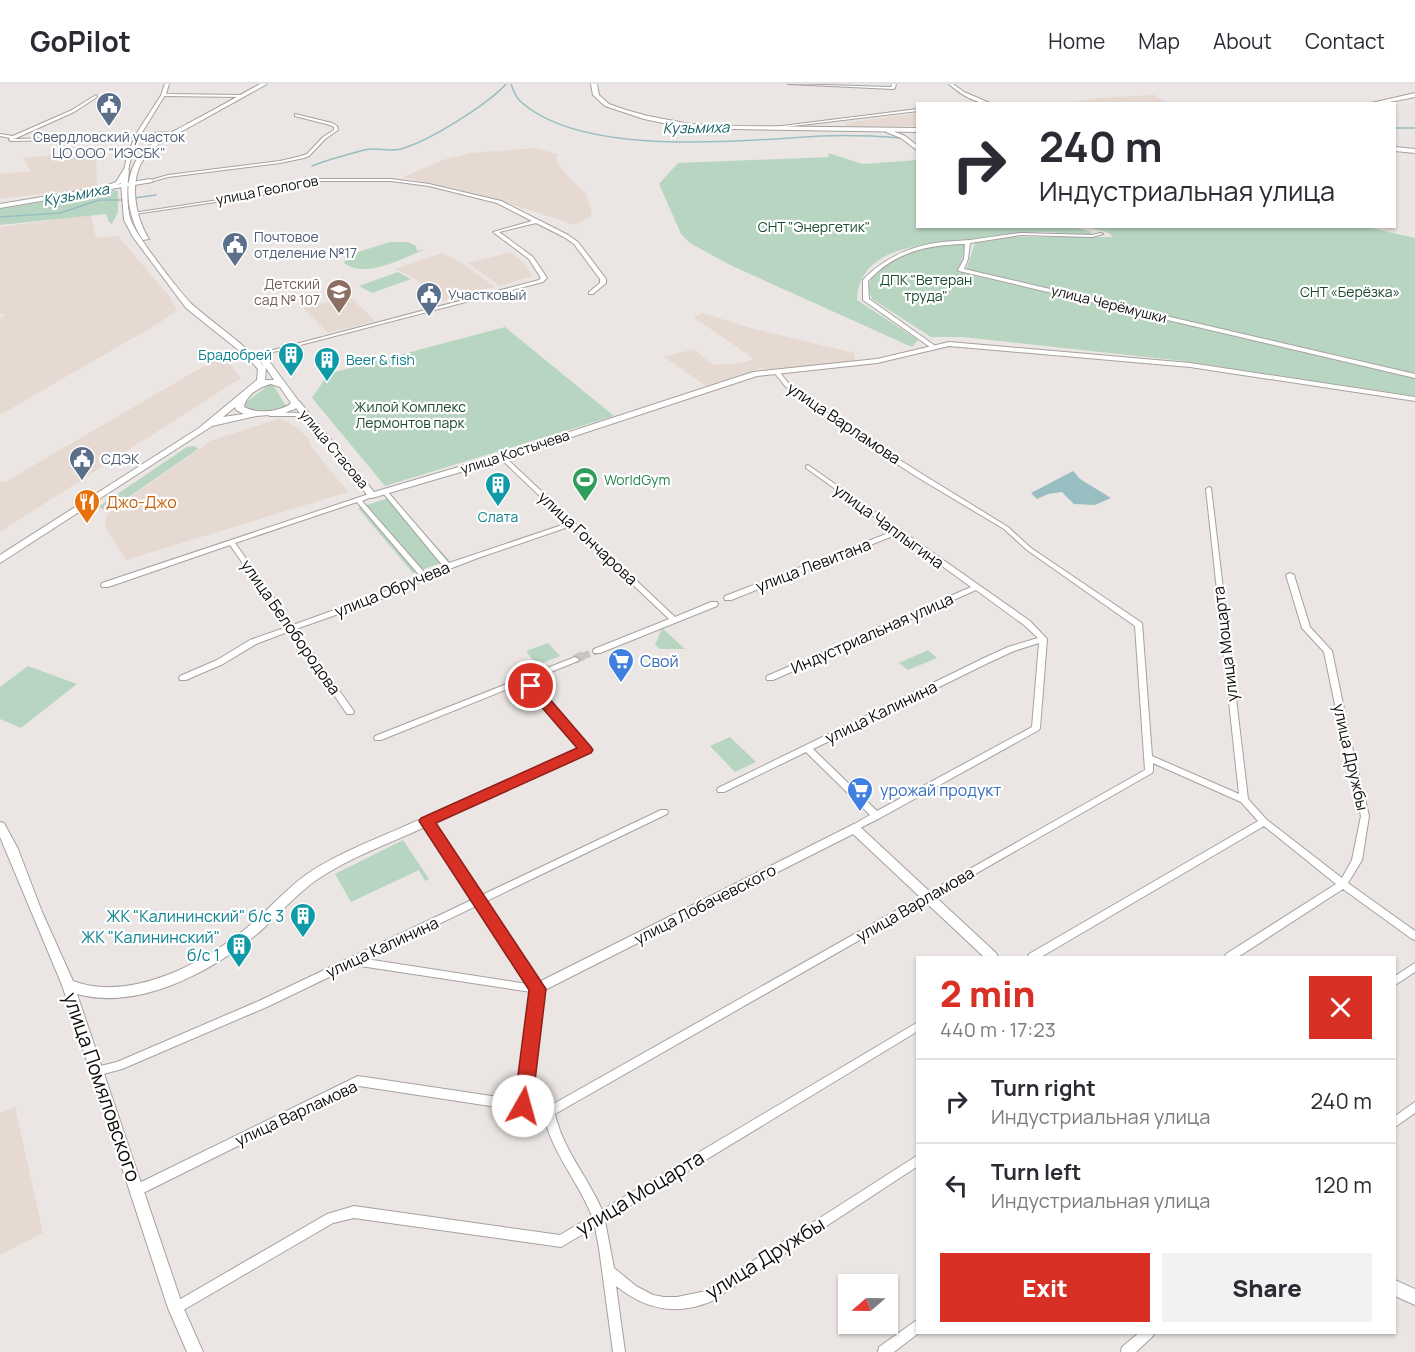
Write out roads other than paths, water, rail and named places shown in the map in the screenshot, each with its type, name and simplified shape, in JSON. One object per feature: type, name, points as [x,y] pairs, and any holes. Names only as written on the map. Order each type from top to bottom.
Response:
[{"type":"main road","points":[[0,560],[202,429],[261,381],[262,369],[249,354],[189,306],[135,236],[127,220],[140,159],[150,148],[243,93],[254,84]]},
{"type":"main road","points":[[103,188],[121,181],[136,153],[166,133],[232,97],[252,91],[264,84]]},
{"type":"main road","points":[[594,84],[594,95],[598,100],[654,121],[712,128],[916,130]]},
{"type":"main road","points":[[1379,102],[1415,95]]},
{"type":"main road","points":[[126,170],[124,185],[135,213],[138,230],[195,301],[260,355],[296,403],[290,410],[226,419],[202,429]]},
{"type":"main road","points":[[260,414],[239,408],[241,399],[249,391],[269,381],[282,385]]},
{"type":"street","points":[[126,170],[129,153],[148,115],[164,95],[167,84]]},
{"type":"street","points":[[790,84],[894,86]]},
{"type":"street","points":[[951,84],[963,93],[986,102]]},
{"type":"street","points":[[164,95],[232,97]]},
{"type":"street","points":[[0,135],[14,137],[73,111],[96,96]]},
{"type":"street","points":[[768,128],[916,110]]},
{"type":"street","points":[[0,205],[133,184],[168,176],[280,162],[308,155],[324,138],[336,130],[336,127],[331,124],[296,114]]},
{"type":"street","points":[[888,131],[903,137],[916,147]]},
{"type":"street","points":[[14,137],[11,140],[118,137],[141,133],[166,133]]},
{"type":"street","points":[[83,142],[102,141]]},
{"type":"street","points":[[1396,149],[1415,152]]},
{"type":"street","name":"улица Геологов","points":[[135,213],[270,193],[315,180],[391,180],[429,185],[499,202],[576,243],[603,279],[603,283],[591,292]]},
{"type":"street","points":[[0,205],[124,185]]},
{"type":"street","points":[[260,355],[541,281],[544,278],[531,258],[495,231],[537,221]]},
{"type":"street","points":[[932,346],[866,300],[865,281],[876,269],[893,257],[905,251],[924,247],[1021,234],[1092,236],[1101,234]]},
{"type":"street","name":"улица Черёмушки","points":[[968,242],[966,260],[961,270],[1415,376]]},
{"type":"street","name":"улица Костычева","points":[[105,585],[372,495],[502,457],[737,380],[776,371],[877,361],[932,346],[960,343],[1150,361],[1235,371],[1415,399]]},
{"type":"street","name":"улица Варламова","points":[[137,1190],[358,1081],[549,1112],[1149,771],[1139,625],[1029,549],[1006,528],[820,410],[788,387],[778,377],[776,371]]},
{"type":"street","name":"улица Стасова","points":[[296,403],[372,495]]},
{"type":"street","points":[[260,414],[296,414],[310,420]]},
{"type":"street","name":"улица Гончарова","points":[[502,457],[674,620]]},
{"type":"street","name":"улица Чаплыгина","points":[[808,467],[1027,623],[1043,639]]},
{"type":"street","name":"улица Моцарта","points":[[1209,489],[1244,800]]},
{"type":"street","name":"улица Стасова","points":[[385,492],[448,567]]},
{"type":"street","name":"улица Стасова","points":[[358,500],[425,577]]},
{"type":"street","name":"улица Обручева","points":[[183,678],[219,662],[253,642],[395,591],[448,567],[572,524]]},
{"type":"street","name":"улица Левитана","points":[[728,598],[898,532]]},
{"type":"street","name":"улица Белобородова","points":[[231,542],[350,712]]},
{"type":"street","name":"улица Дружбы","points":[[1232,956],[1343,884],[1357,860],[1365,816],[1328,651],[1306,628],[1290,575]]},
{"type":"street","name":"Индустриальная улица","points":[[770,678],[975,588]]},
{"type":"street","points":[[597,651],[714,604]]},
{"type":"street","name":"улица Лобачевского","points":[[537,989],[877,816],[1036,728],[1043,639]]},
{"type":"street","name":"улица Калинина","points":[[721,790],[987,660],[1011,649],[1043,639]]},
{"type":"street","points":[[378,738],[575,659]]},
{"type":"street","points":[[68,985],[80,990],[98,992],[139,990],[163,984],[188,973],[218,956],[267,918],[296,889],[321,871],[586,750],[526,680]]},
{"type":"street","points":[[808,749],[877,816]]},
{"type":"street","points":[[1149,758],[1197,777],[1244,800],[1264,822],[1343,884],[1415,936]]},
{"type":"street","name":"улица Калинина","points":[[96,1071],[118,1066],[265,1003],[664,812]]},
{"type":"street","points":[[427,821],[537,989],[523,1106]]},
{"type":"street","points":[[1035,956],[1264,822]]},
{"type":"street","name":"улица Помяловского","points":[[0,826],[12,849],[68,985],[176,1308],[195,1352]]},
{"type":"street","points":[[854,828],[991,956]]},
{"type":"street","points":[[353,961],[537,989]]},
{"type":"street","points":[[1396,980],[1415,967]]},
{"type":"street","name":"улица Моцарта","points":[[176,1308],[331,1218],[354,1212],[561,1241],[916,1027]]},
{"type":"street","points":[[1396,1121],[1415,1107]]},
{"type":"street","points":[[549,1112],[558,1140],[590,1195],[598,1218],[619,1352]]},
{"type":"street","name":"улица Дружбы","points":[[607,1270],[644,1300],[679,1305],[708,1297],[916,1161]]},
{"type":"street","points":[[1396,1288],[1415,1298]]},
{"type":"street","points":[[884,1352],[916,1328]]},
{"type":"street","points":[[1127,1352],[1147,1334]]},
{"type":"water","points":[[1073,471],[1080,479],[1111,498],[1095,505],[1074,504],[1062,492],[1048,494],[1037,499],[1031,493]]},
{"type":"waterway","name":"Кузьмиха","points":[[312,166],[364,150],[396,150],[413,145],[472,112],[506,84]]},
{"type":"waterway","name":"Кузьмиха","points":[[511,84],[519,100],[547,119],[581,131],[621,138],[664,142],[832,136],[900,138]]},
{"type":"waterway","name":"Кузьмиха","points":[[1396,128],[1415,128]]},
{"type":"waterway","name":"Кузьмиха","points":[[134,198],[156,195]]},
{"type":"waterway","name":"Кузьмиха","points":[[0,217],[60,213],[99,200],[124,200]]},
{"type":"tunnel","points":[[583,656],[597,651]]},
{"type":"tunnel","points":[[575,659],[587,654]]},
{"type":"place","name":"Свердловский участок ЦО ООО \"ИЭСБК\"","points":[[109,128]]},
{"type":"place","name":"Почтовое отделение №17","points":[[235,268]]},
{"type":"place","name":"Детский сад № 107","points":[[339,315]]},
{"type":"place","name":"Участковый","points":[[429,318]]},
{"type":"place","name":"Брадобрей","points":[[291,378]]},
{"type":"place","name":"Beer & fish","points":[[327,383]]},
{"type":"place","name":"СДЭК","points":[[82,482]]},
{"type":"place","name":"WorldGym","points":[[585,503]]},
{"type":"place","name":"Слата","points":[[498,508]]},
{"type":"place","name":"Джо-Джо","points":[[87,525]]},
{"type":"place","name":"Свой","points":[[621,684]]},
{"type":"place","name":"урожай продукт","points":[[860,813]]},
{"type":"place","name":"ЖК \"Калининский\" б/с 3","points":[[303,939]]},
{"type":"place","name":"ЖК \"Калининский\" б/с 1","points":[[239,969]]},
{"type":"park label","name":"СНТ \"Энергетик\"","points":[[814,227]]},
{"type":"park label","name":"ДПК \"Ветеран труда\"","points":[[926,288]]},
{"type":"park label","name":"СНТ «Берёзка»","points":[[1350,292]]},
{"type":"park label","name":"Жилой Комплекс Лермонтов парк","points":[[410,416]]}]
